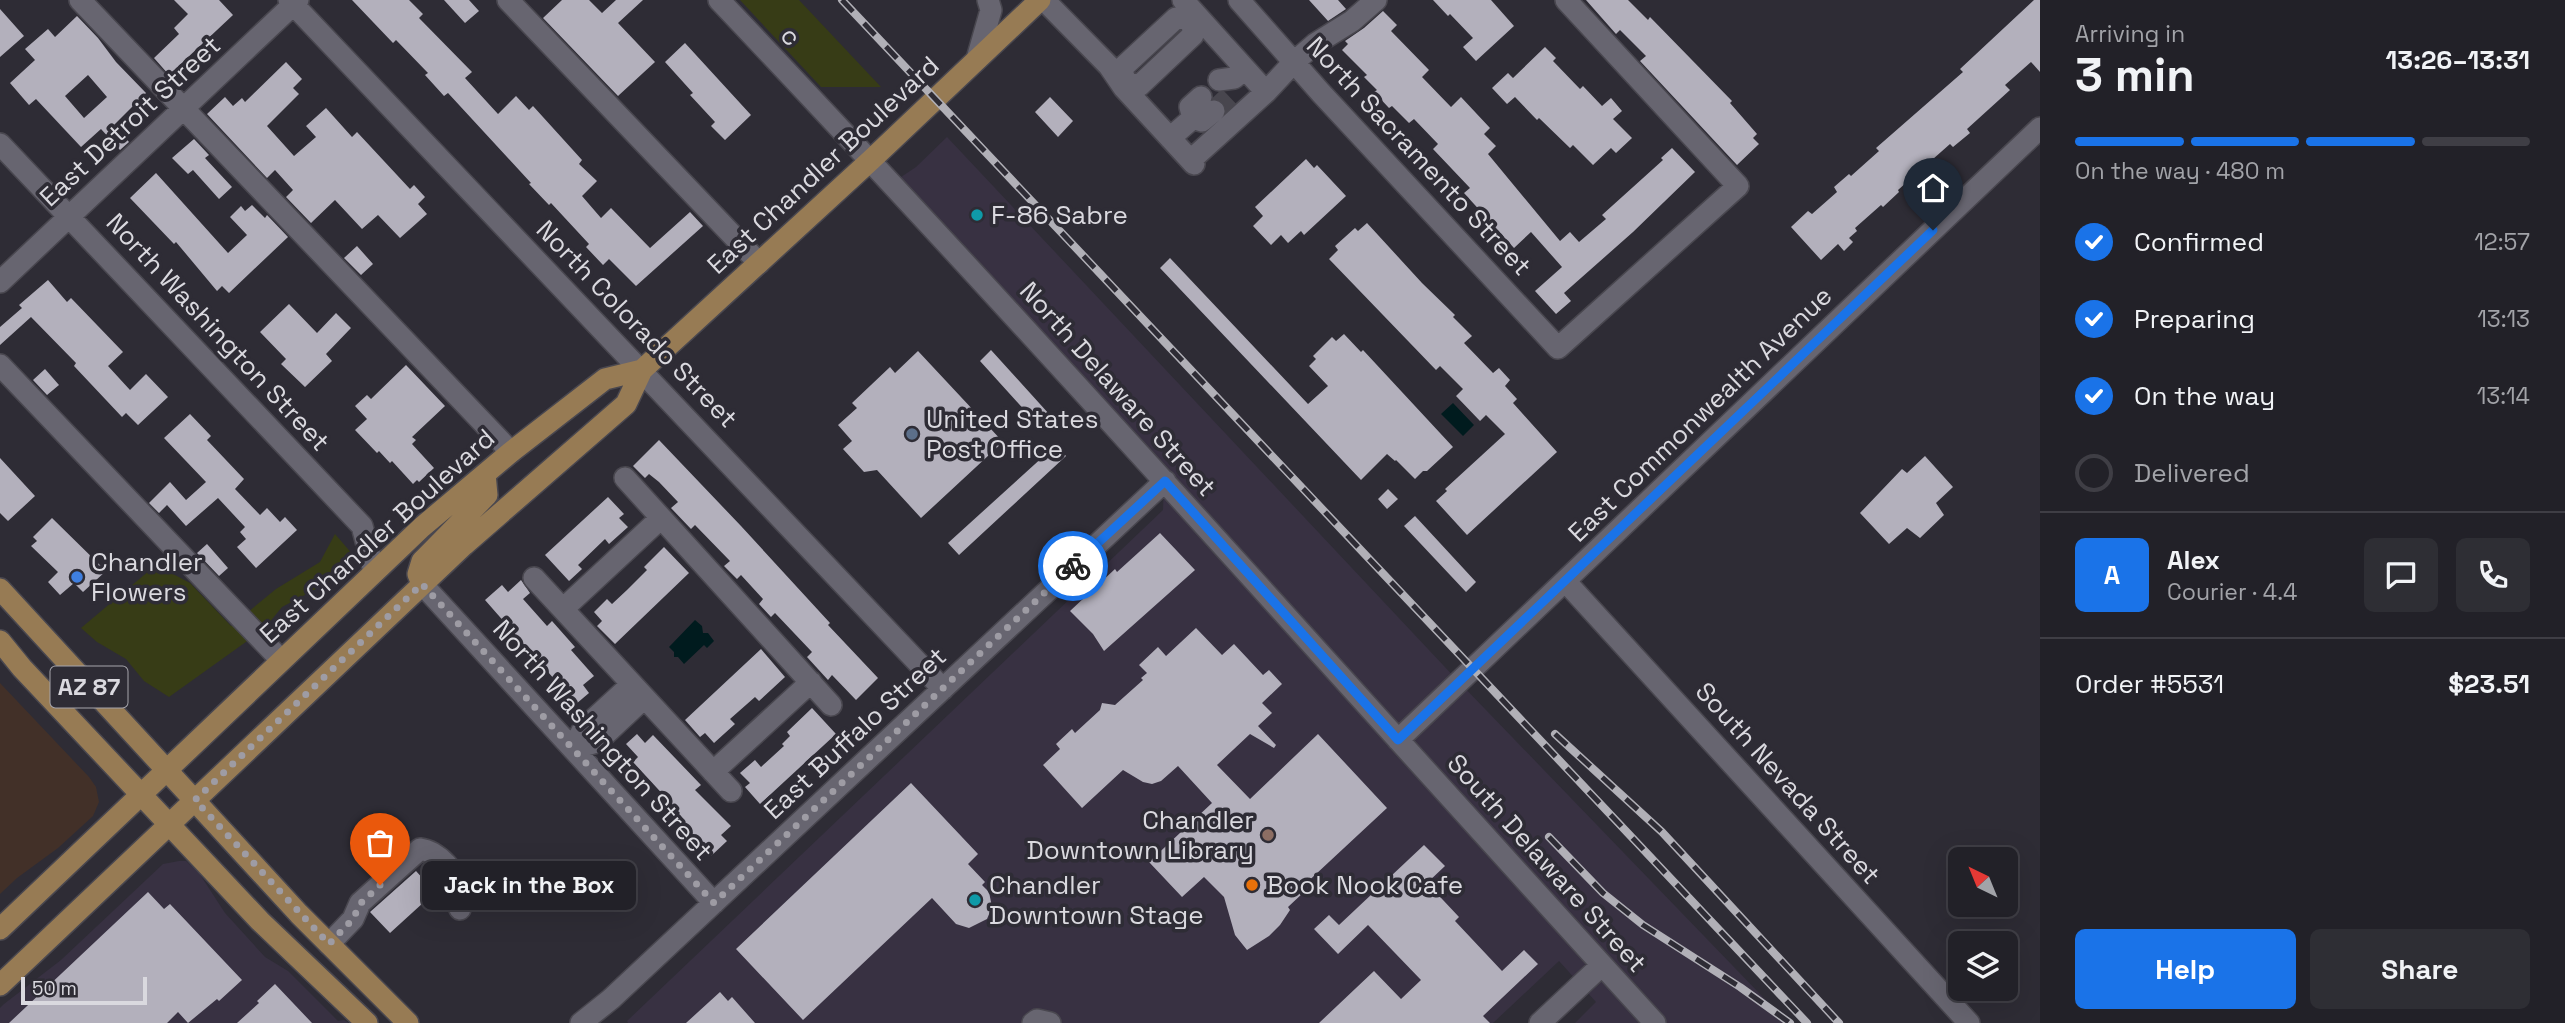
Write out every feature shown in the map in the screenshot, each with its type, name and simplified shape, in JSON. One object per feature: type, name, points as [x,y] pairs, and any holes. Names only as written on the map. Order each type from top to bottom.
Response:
[{"type":"main road","name":"East Chandler Boulevard","points":[[0,985],[422,584],[626,404],[642,370],[1042,0]]},
{"type":"main road","name":"East Chandler Boulevard","points":[[0,929],[374,570],[511,452],[605,379],[642,370]]},
{"type":"main road","points":[[422,584],[418,574],[422,561],[487,495],[485,474]]},
{"type":"main road","name":"AZ 87","points":[[0,589],[329,944],[408,1023]]},
{"type":"main road","name":"AZ 87","points":[[0,641],[22,668],[260,922],[367,1023]]},
{"type":"street","points":[[80,0],[511,452]]},
{"type":"street","points":[[508,0],[759,263]]},
{"type":"street","name":"c","points":[[719,0],[794,79]]},
{"type":"street","points":[[977,59],[991,10],[988,0]]},
{"type":"street","points":[[1042,0],[1109,66],[1193,162],[1294,62],[1315,44],[1352,21],[1376,0]]},
{"type":"street","name":"North Sacramento Street","points":[[1239,0],[1558,348],[1738,187],[1566,0]]},
{"type":"street","name":"East Detroit Street","points":[[0,282],[293,1]]},
{"type":"street","name":"North Colorado Street","points":[[293,1],[943,689]]},
{"type":"street","points":[[1125,86],[1139,86],[1193,35],[1191,11]]},
{"type":"street","points":[[1191,11],[1232,80],[1266,92]]},
{"type":"street","name":"North Delaware Street","points":[[794,79],[1165,481],[1398,740]]},
{"type":"street","points":[[1170,138],[1193,118],[1190,107],[1207,104]]},
{"type":"street","name":"East Commonwealth Avenue","points":[[1398,740],[2040,128]]},
{"type":"street","name":"North Washington Street","points":[[0,144],[362,526],[374,570]]},
{"type":"street","points":[[0,365],[281,660]]},
{"type":"street","points":[[625,478],[831,705]]},
{"type":"street","name":"East Buffalo Street","points":[[586,1022],[1165,481]]},
{"type":"street","points":[[563,609],[661,518]]},
{"type":"street","points":[[534,578],[731,791]]},
{"type":"street","name":"South Nevada Street","points":[[1566,582],[1969,1023]]},
{"type":"street","name":"North Washington Street","points":[[422,584],[714,903]]},
{"type":"street","points":[[713,772],[811,682]]},
{"type":"street","points":[[573,749],[583,729],[638,691]]},
{"type":"street","name":"South Delaware Street","points":[[1398,740],[1655,1023]]},
{"type":"street","points":[[329,944],[353,919],[360,904],[420,849],[429,850],[456,875],[461,891],[460,909]]},
{"type":"street","points":[[1540,1023],[1602,965]]},
{"type":"street","points":[[1033,1023],[1037,1020],[1050,1023]]},
{"type":"shaded area","points":[[947,137],[1459,682],[1788,1023],[1575,1023],[1596,1002],[1559,961],[1493,1023],[628,1023],[627,1021],[1163,510],[1164,481],[892,183],[916,167]]},
{"type":"shaded area","points":[[1453,403],[1474,425],[1463,436],[1441,414]]},
{"type":"shaded area","points":[[695,620],[702,626],[703,633],[708,633],[714,641],[707,648],[704,645],[684,664],[678,657],[674,657],[674,652],[669,647]]},
{"type":"shaded area","points":[[0,683],[89,777],[96,787],[99,802],[93,816],[0,894]]},
{"type":"shaded area","points":[[186,861],[199,873],[225,913],[265,957],[288,971],[338,1021],[349,1023],[0,1023],[0,1008],[4,1004],[61,960],[163,864]]},
{"type":"green space","points":[[740,0],[799,0],[881,87],[821,87]]},
{"type":"green space","points":[[335,534],[354,556],[331,581],[282,607],[264,629],[169,697],[144,681],[126,659],[97,642],[81,628],[156,565],[190,583],[231,626],[276,589],[320,562]]},
{"type":"building","points":[[174,0],[219,0],[233,15],[169,75],[154,58],[179,34],[174,28],[188,14]]},
{"type":"building","points":[[352,0],[409,0],[423,14],[419,18],[472,72],[465,78],[498,114],[516,96],[529,110],[533,106],[582,160],[579,164],[597,181],[582,196],[601,218],[611,208],[650,248],[690,212],[703,226],[636,286],[609,259],[603,265],[586,247],[589,244],[551,203],[549,205],[529,184],[531,183],[448,93],[444,96],[425,75],[428,73],[396,40],[393,43]]},
{"type":"building","points":[[444,0],[469,0],[479,11],[465,23]]},
{"type":"building","points":[[562,0],[589,0],[602,13],[616,0],[643,0],[618,23],[655,62],[618,96],[543,18]]},
{"type":"building","points":[[1309,0],[1338,0],[1346,9],[1328,21]]},
{"type":"building","points":[[1433,0],[1491,0],[1514,26],[1476,61],[1463,47],[1473,38]]},
{"type":"building","points":[[1586,0],[1628,0],[1648,20],[1650,17],[1732,101],[1730,103],[1757,134],[1753,138],[1759,144],[1737,165],[1640,61],[1646,56],[1620,30],[1616,34]]},
{"type":"building","points":[[2034,0],[2040,0],[2040,72],[2031,62],[2005,85],[2010,90],[1967,129],[1970,133],[1953,147],[1950,144],[1898,190],[1883,207],[1881,205],[1855,228],[1857,231],[1849,238],[1853,242],[1844,251],[1838,244],[1821,260],[1791,227],[1808,211],[1812,214],[1837,192],[1834,187],[1879,151],[1876,148],[1963,72],[1960,69]]},
{"type":"building","points":[[0,9],[24,36],[0,57]]},
{"type":"building","points":[[1383,11],[1397,25],[1391,31],[1429,70],[1422,77],[1451,107],[1461,97],[1490,128],[1484,134],[1496,146],[1488,154],[1560,241],[1570,232],[1579,242],[1606,219],[1602,215],[1663,160],[1661,158],[1672,148],[1695,172],[1564,293],[1571,301],[1556,314],[1535,291],[1562,267],[1531,232],[1514,248],[1464,193],[1470,188],[1433,149],[1438,144],[1414,119],[1409,123],[1392,106],[1389,108],[1364,77],[1367,75],[1342,50],[1348,44],[1345,41]]},
{"type":"building","points":[[77,16],[146,93],[114,125],[129,142],[120,150],[101,129],[81,147],[36,99],[29,105],[10,83],[35,60],[25,49],[48,29],[55,37]],"holes":[[[88,75],[107,97],[84,118],[65,96]]]},
{"type":"building","points":[[685,43],[751,115],[725,140],[711,126],[715,122],[690,95],[693,93],[665,62]]},
{"type":"building","points":[[1545,47],[1556,58],[1553,61],[1580,89],[1583,86],[1602,106],[1611,98],[1622,111],[1613,119],[1632,138],[1616,153],[1611,148],[1593,165],[1573,145],[1570,148],[1539,118],[1537,120],[1515,97],[1507,104],[1492,88],[1508,73],[1513,78]]},
{"type":"building","points":[[286,62],[302,79],[293,88],[299,94],[267,126],[294,156],[316,137],[306,126],[326,108],[352,137],[357,132],[410,189],[414,185],[425,197],[418,204],[427,214],[400,238],[378,215],[362,229],[335,200],[311,223],[286,197],[293,190],[275,170],[267,178],[207,114],[225,97],[233,106],[242,98],[245,102]]},
{"type":"building","points":[[1050,97],[1073,121],[1058,137],[1035,112]]},
{"type":"building","points":[[194,139],[209,155],[205,158],[232,187],[219,199],[193,170],[188,174],[172,158]]},
{"type":"building","points":[[1306,159],[1314,168],[1317,165],[1346,196],[1304,235],[1301,231],[1288,243],[1281,235],[1271,245],[1253,226],[1263,216],[1255,207]]},
{"type":"building","points":[[156,173],[228,253],[247,235],[230,217],[241,206],[245,211],[252,205],[265,218],[267,215],[288,237],[229,293],[222,286],[217,291],[176,242],[174,244],[130,198]]},
{"type":"building","points":[[1367,223],[1472,336],[1464,343],[1493,373],[1499,368],[1510,380],[1505,386],[1517,399],[1513,403],[1557,452],[1467,535],[1436,501],[1447,491],[1445,489],[1505,434],[1486,415],[1480,421],[1456,396],[1463,389],[1440,366],[1436,370],[1329,259],[1338,250],[1335,246],[1355,228],[1358,231]]},
{"type":"building","points":[[357,246],[373,264],[361,275],[344,258]]},
{"type":"building","points":[[1170,258],[1308,404],[1328,386],[1309,366],[1316,359],[1313,356],[1332,337],[1336,341],[1344,334],[1361,352],[1363,350],[1453,447],[1415,479],[1387,454],[1361,480],[1160,268]]},
{"type":"building","points":[[48,280],[67,302],[71,298],[123,352],[108,366],[130,390],[146,374],[168,397],[138,425],[126,413],[122,417],[74,366],[76,363],[31,317],[0,345],[0,327],[22,308],[19,305]]},
{"type":"building","points":[[289,304],[317,333],[336,313],[351,328],[326,354],[332,361],[305,387],[281,364],[286,359],[260,332]]},
{"type":"building","points":[[991,350],[1049,414],[1038,425],[980,361]]},
{"type":"building","points":[[918,351],[1003,442],[921,518],[877,470],[864,472],[843,449],[852,441],[838,425],[857,408],[852,403],[890,367],[895,373]]},
{"type":"building","points":[[406,365],[445,406],[412,437],[416,440],[412,444],[434,468],[413,484],[392,461],[390,463],[379,451],[377,453],[355,430],[367,419],[355,406],[367,395],[371,399]]},
{"type":"building","points":[[45,369],[59,385],[47,395],[33,380]]},
{"type":"building","points":[[190,414],[211,436],[207,440],[244,479],[235,489],[260,515],[267,508],[280,522],[285,517],[297,530],[256,568],[237,547],[246,539],[240,532],[245,527],[218,498],[186,526],[167,505],[159,513],[149,503],[170,482],[186,500],[206,482],[164,438]]},
{"type":"building","points":[[659,440],[741,526],[878,678],[856,700],[832,675],[828,680],[807,657],[812,652],[775,613],[771,617],[759,604],[763,599],[741,575],[737,579],[724,566],[730,561],[695,525],[691,529],[671,508],[678,502],[659,482],[649,474],[645,478],[633,466]]},
{"type":"building","points":[[1056,445],[1066,456],[959,555],[948,543]]},
{"type":"building","points":[[1925,456],[1953,487],[1936,503],[1944,515],[1920,538],[1907,528],[1889,544],[1860,513],[1902,469],[1907,473]]},
{"type":"building","points":[[0,458],[35,496],[8,521],[0,513]]},
{"type":"building","points":[[1388,489],[1398,499],[1387,509],[1378,499]]},
{"type":"building","points":[[608,497],[624,514],[619,518],[628,527],[609,544],[605,539],[578,565],[582,569],[569,581],[545,555]]},
{"type":"building","points":[[1415,516],[1476,582],[1466,592],[1404,526]]},
{"type":"building","points":[[52,518],[106,571],[83,592],[74,583],[60,595],[48,582],[58,572],[31,546],[37,541],[33,537]]},
{"type":"building","points":[[1160,533],[1195,570],[1104,651],[1093,634],[1070,611],[1115,569],[1117,572]]},
{"type":"building","points":[[207,544],[228,568],[219,576],[197,553]]},
{"type":"building","points":[[664,547],[689,573],[615,644],[597,626],[602,621],[594,612],[607,599],[612,604],[647,570],[644,567]]},
{"type":"building","points":[[521,580],[530,593],[523,599],[547,626],[552,621],[575,647],[571,650],[594,676],[583,685],[589,693],[576,704],[485,600],[502,585],[508,592]]},
{"type":"building","points":[[1196,628],[1222,655],[1234,644],[1263,675],[1269,670],[1282,684],[1262,703],[1272,713],[1258,726],[1276,745],[1274,748],[1250,734],[1217,765],[1250,799],[1318,734],[1387,808],[1301,888],[1304,892],[1288,907],[1290,910],[1280,925],[1269,936],[1247,950],[1235,935],[1224,897],[1204,877],[1182,897],[1149,862],[1212,803],[1178,766],[1161,781],[1152,784],[1143,782],[1123,770],[1082,808],[1043,765],[1060,749],[1056,744],[1072,729],[1075,733],[1100,710],[1102,703],[1115,705],[1143,680],[1141,678],[1147,673],[1139,665],[1158,647],[1166,656]]},
{"type":"building","points":[[761,649],[785,677],[759,701],[755,697],[730,719],[735,724],[714,743],[705,733],[700,737],[685,720]]},
{"type":"building","points":[[812,708],[836,734],[760,804],[745,787],[750,783],[740,773],[755,760],[761,767],[784,746],[782,744],[790,736],[787,732]]},
{"type":"building","points":[[637,734],[645,743],[653,735],[701,785],[695,790],[731,826],[721,835],[727,841],[711,856],[676,817],[680,813],[633,762],[638,757],[626,744]]},
{"type":"building","points":[[911,783],[978,854],[968,864],[985,882],[982,885],[989,892],[992,907],[987,919],[969,928],[956,924],[932,898],[803,1020],[736,949]]},
{"type":"building","points":[[1424,845],[1445,866],[1427,883],[1459,917],[1455,921],[1502,971],[1524,950],[1538,964],[1483,1016],[1490,1023],[1319,1023],[1374,971],[1401,999],[1421,980],[1368,925],[1338,954],[1314,929],[1329,915],[1339,925]]},
{"type":"building","points":[[416,871],[435,892],[390,933],[370,912]]},
{"type":"building","points":[[148,892],[164,909],[170,904],[242,980],[219,1001],[217,999],[188,1023],[178,1012],[167,1023],[9,1023]]},
{"type":"building","points":[[275,984],[312,1023],[237,1023],[259,1003],[257,1001]]},
{"type":"building","points":[[720,992],[728,1001],[732,997],[755,1023],[686,1023]]},
{"type":"tunnel","points":[[1214,111],[1232,94]]},
{"type":"railway","points":[[842,0],[1807,1023]]},
{"type":"railway","points":[[1555,734],[1662,832],[1839,1023]]},
{"type":"railway","points":[[1549,837],[1603,893],[1643,925],[1740,987],[1790,1023]]},
{"type":"way so far","points":[[380,885],[360,904],[353,919],[329,944],[195,800],[422,584],[714,903],[1073,566]]},
{"type":"place","name":"F-86 Sabre","points":[[977,215]]},
{"type":"place","name":"United States Post Office","points":[[912,434]]},
{"type":"place","name":"Chandler Flowers","points":[[77,577]]},
{"type":"place","name":"Chandler Downtown Library","points":[[1268,835]]},
{"type":"place","name":"Jack in the Box","points":[[380,885]]},
{"type":"place","name":"Book Nook Cafe","points":[[1252,885]]},
{"type":"place","name":"Chandler Downtown Stage","points":[[975,900]]},
{"type":"route","points":[[1073,566],[1165,481],[1398,740],[1933,230]]}]
